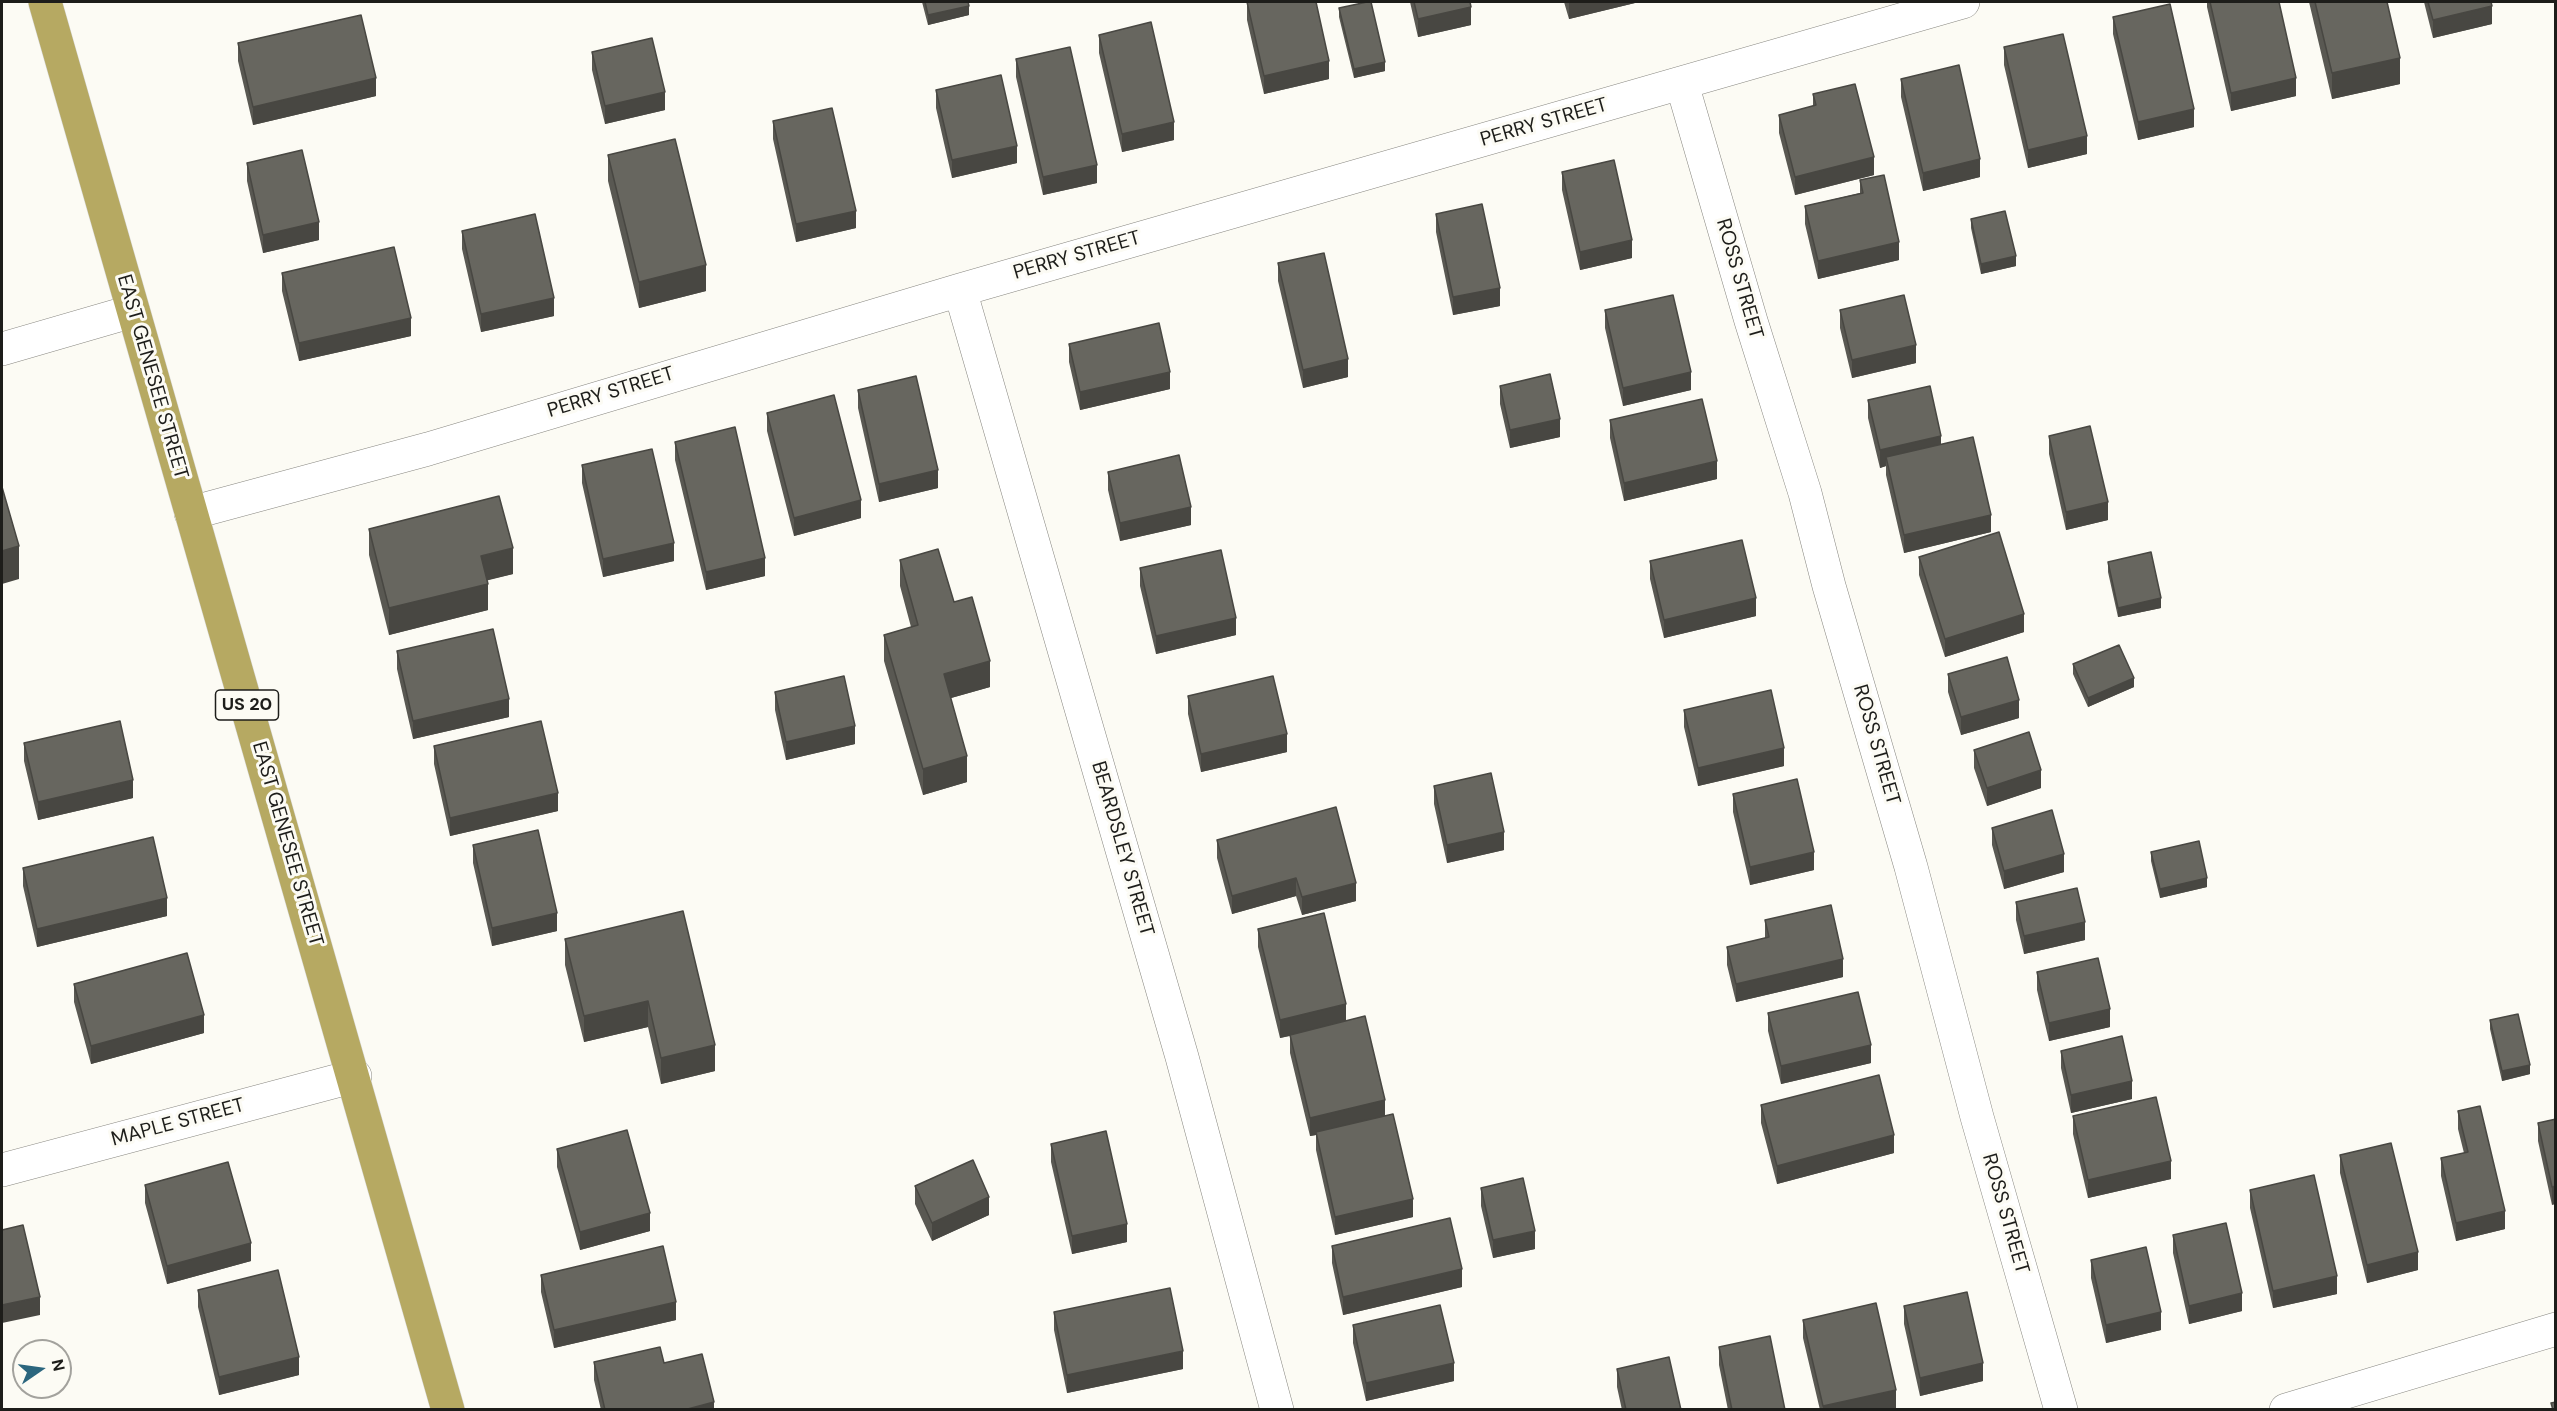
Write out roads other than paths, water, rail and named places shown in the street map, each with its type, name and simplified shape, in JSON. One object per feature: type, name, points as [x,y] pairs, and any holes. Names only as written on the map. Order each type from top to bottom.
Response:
[{"type":"highway","name":"EAST GENESEE STREET","points":[[45,2],[355,1076],[448,1410]]},
{"type":"street","name":"PERRY STREET","points":[[191,513],[428,449],[960,290],[1963,2]]},
{"type":"street","name":"ROSS STREET","points":[[1682,84],[1750,321],[1805,493],[1829,586],[1911,867],[1977,1117],[2061,1410]]},
{"type":"street","name":"BEARDSLEY STREET","points":[[960,290],[1182,1057],[1277,1410]]},
{"type":"street","points":[[2,349],[133,311]]},
{"type":"street","name":"MAPLE STREET","points":[[2,1170],[355,1076]]},
{"type":"street","points":[[2286,1410],[2556,1329]]}]
